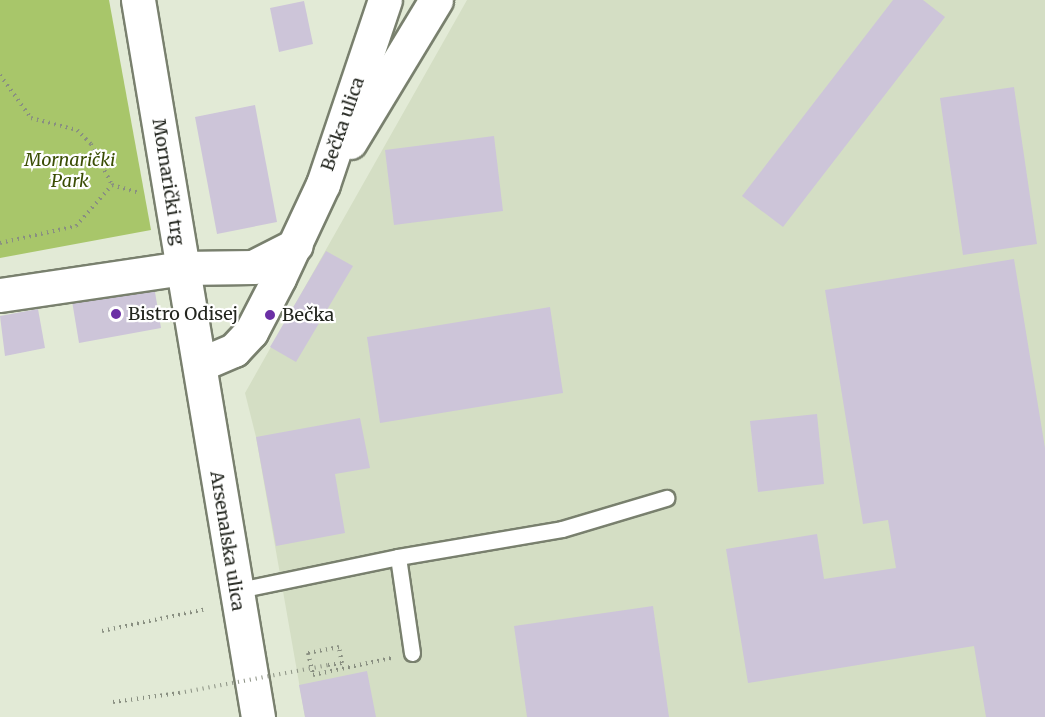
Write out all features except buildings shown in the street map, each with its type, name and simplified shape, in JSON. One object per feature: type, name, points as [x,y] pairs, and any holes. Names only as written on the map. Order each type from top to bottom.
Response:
[{"type":"main road","name":"Mornarički trg","points":[[138,0],[182,268],[201,364]]},
{"type":"main road","name":"Bečka ulica","points":[[201,364],[234,350],[251,332],[296,245],[323,184],[385,0]]},
{"type":"main road","points":[[323,184],[393,76],[436,0]]},
{"type":"main road","points":[[0,295],[182,268],[253,267],[296,245]]},
{"type":"main road","name":"Arsenalska ulica","points":[[201,364],[234,591],[258,717]]},
{"type":"lane","points":[[234,591],[398,557],[562,529],[666,498]]},
{"type":"lane","points":[[398,557],[412,653]]},
{"type":"path","points":[[0,75],[31,118],[77,130],[91,144],[112,185],[130,192],[170,194]]},
{"type":"path","points":[[0,243],[76,226],[112,185]]},
{"type":"path","points":[[102,631],[206,609]]},
{"type":"path","points":[[113,702],[179,693],[328,665],[342,663],[339,647],[308,653],[313,675],[412,653]]},
{"type":"shaded area","points":[[467,0],[1045,0],[1045,717],[305,717],[256,437],[245,393]]},
{"type":"green space","name":"Mornarički Park","points":[[0,0],[109,0],[151,230],[0,258]]},
{"type":"place","name":"Bistro Odisej","points":[[116,314]]},
{"type":"place","name":"Bečka","points":[[270,315]]}]
